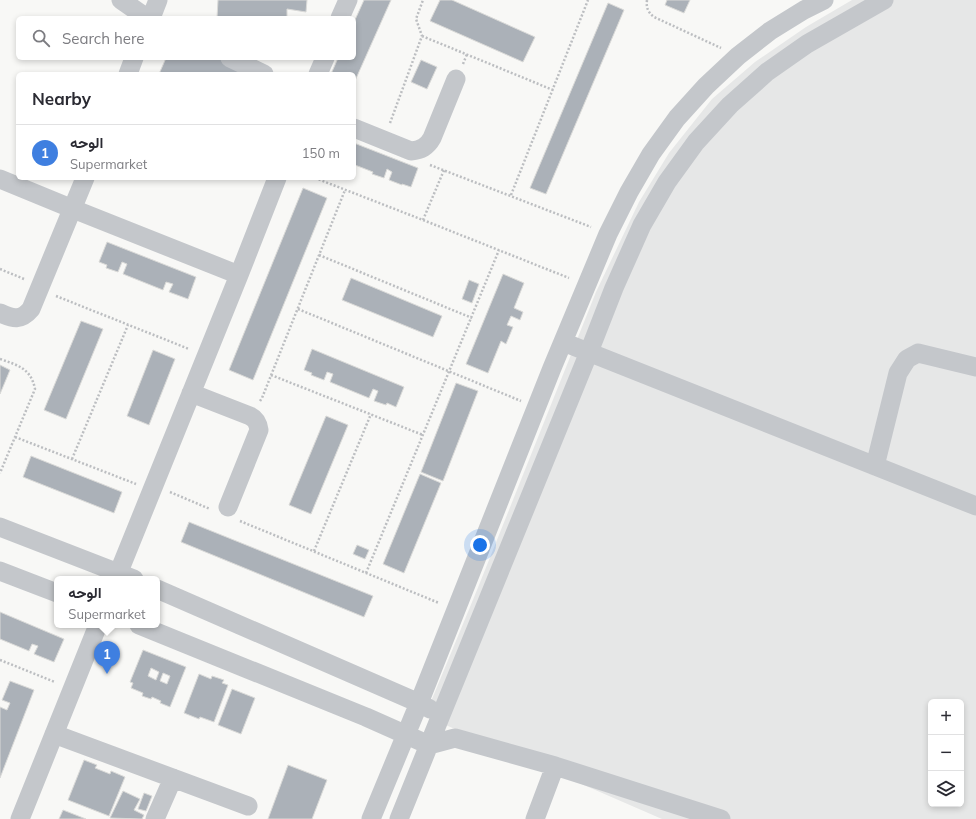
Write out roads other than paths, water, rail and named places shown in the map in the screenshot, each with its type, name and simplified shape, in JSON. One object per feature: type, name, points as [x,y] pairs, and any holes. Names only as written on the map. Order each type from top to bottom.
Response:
[{"type":"street","points":[[121,0],[144,16]]},
{"type":"street","points":[[152,16],[158,0]]},
{"type":"street","points":[[341,16],[348,0]]},
{"type":"street","points":[[371,819],[419,703],[563,342],[608,234],[629,192],[651,154],[672,124],[706,86],[738,56],[770,32],[804,10],[824,0]]},
{"type":"street","points":[[399,819],[614,288],[642,225],[667,182],[696,142],[730,105],[767,72],[808,44],[884,0]]},
{"type":"street","points":[[129,72],[133,60]]},
{"type":"street","points":[[234,60],[260,72]]},
{"type":"street","points":[[319,72],[323,60]]},
{"type":"street","points":[[356,129],[411,151],[424,148],[429,144],[432,138],[456,79]]},
{"type":"street","points":[[0,179],[239,275]]},
{"type":"street","points":[[0,313],[10,318],[22,317],[28,314],[41,288],[84,180]]},
{"type":"street","points":[[123,576],[153,488],[276,180]]},
{"type":"street","points":[[563,342],[976,506]]},
{"type":"street","points":[[875,466],[898,373],[907,359],[918,353],[976,367]]},
{"type":"street","points":[[191,392],[255,418],[258,424],[259,430],[225,512]]},
{"type":"street","points":[[0,527],[121,576]]},
{"type":"street","points":[[0,571],[54,592]]},
{"type":"street","points":[[160,590],[419,703],[441,715],[455,738]]},
{"type":"street","points":[[20,819],[97,628]]},
{"type":"street","points":[[146,628],[358,714],[429,745],[455,738],[555,766],[710,817]]},
{"type":"street","points":[[54,734],[248,806]]},
{"type":"street","points":[[535,819],[555,766]]},
{"type":"street","points":[[155,819],[173,778]]},
{"type":"place","name":"الوحه","points":[[107,674]]}]
